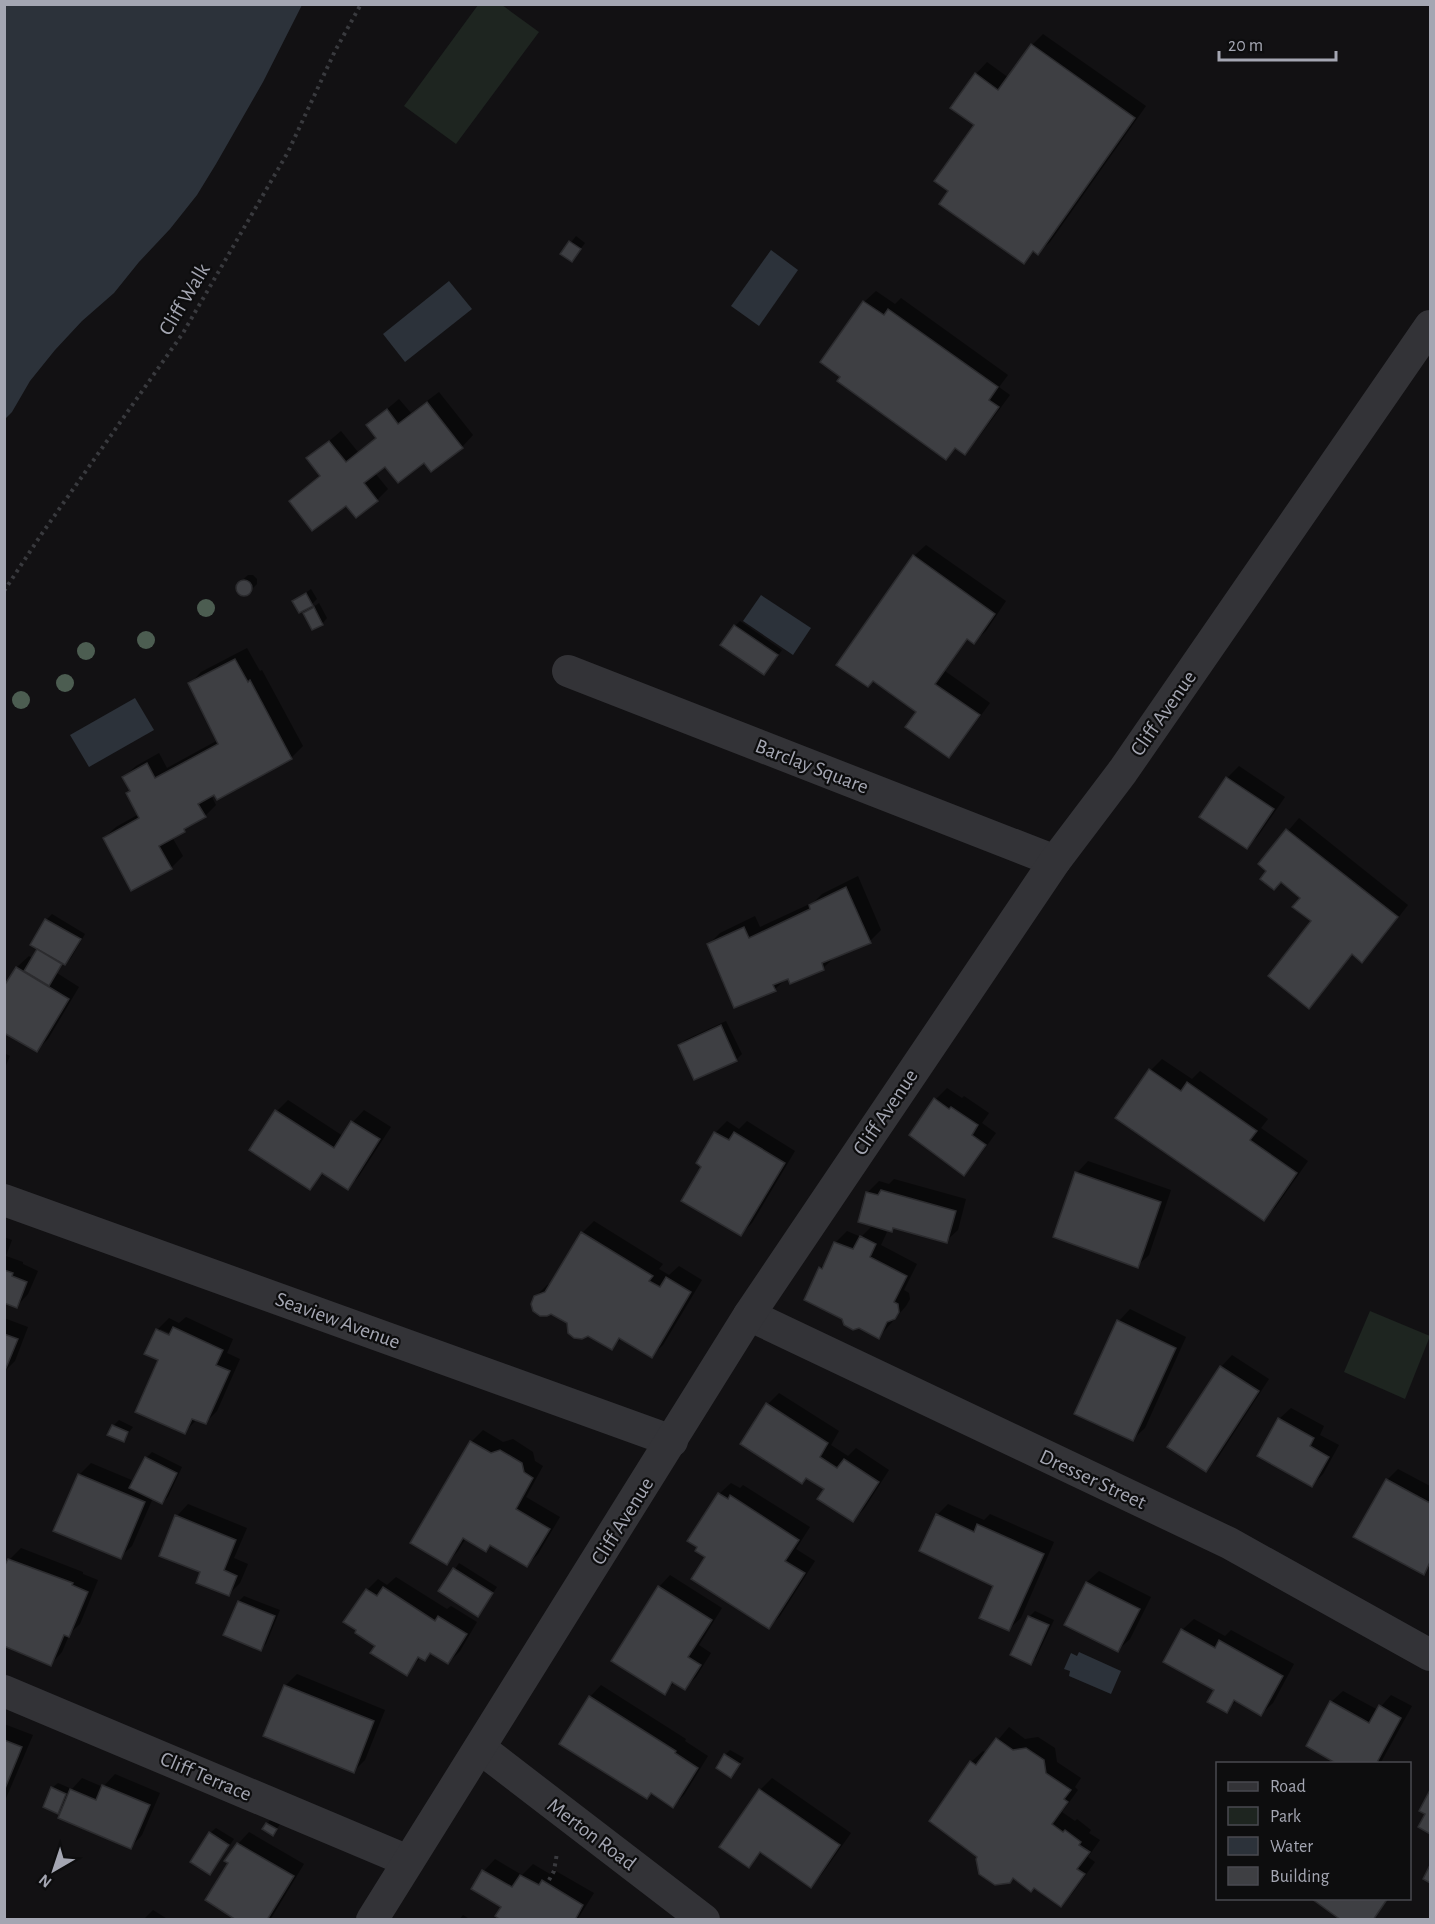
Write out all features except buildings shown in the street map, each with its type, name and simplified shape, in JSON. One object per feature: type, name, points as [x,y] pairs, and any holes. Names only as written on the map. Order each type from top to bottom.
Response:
[{"type":"street","name":"Cliff Avenue","points":[[372,1920],[749,1316],[1055,861],[1135,753],[1431,326]]},
{"type":"street","name":"Barclay Square","points":[[568,671],[1055,861]]},
{"type":"street","name":"Seaview Avenue","points":[[4,1200],[672,1441]]},
{"type":"street","name":"Dresser Street","points":[[749,1316],[1229,1543],[1431,1655]]},
{"type":"street","name":"Cliff Terrace","points":[[4,1691],[408,1861]]},
{"type":"street","name":"Merton Road","points":[[480,1748],[704,1920]]},
{"type":"path","name":"Cliff Walk","points":[[4,591],[183,333],[288,152],[335,51],[362,4]]},
{"type":"green space","points":[[478,5],[502,5],[539,32],[456,144],[404,106]]},
{"type":"green space","points":[[1370,1311],[1430,1336],[1405,1399],[1344,1372]]},
{"type":"water","points":[[5,4],[302,5],[263,82],[197,195],[114,293],[82,321],[55,350],[30,381],[12,412],[5,419]]},
{"type":"water","points":[[771,250],[798,270],[759,326],[731,306]]},
{"type":"water","points":[[449,281],[472,309],[405,362],[383,334]]},
{"type":"water","points":[[761,595],[811,628],[793,655],[743,621]]},
{"type":"water","points":[[135,698],[154,730],[89,767],[70,735]]},
{"type":"water","points":[[1079,1652],[1121,1671],[1111,1694],[1069,1676],[1070,1671],[1064,1669],[1071,1653],[1077,1656]]}]
